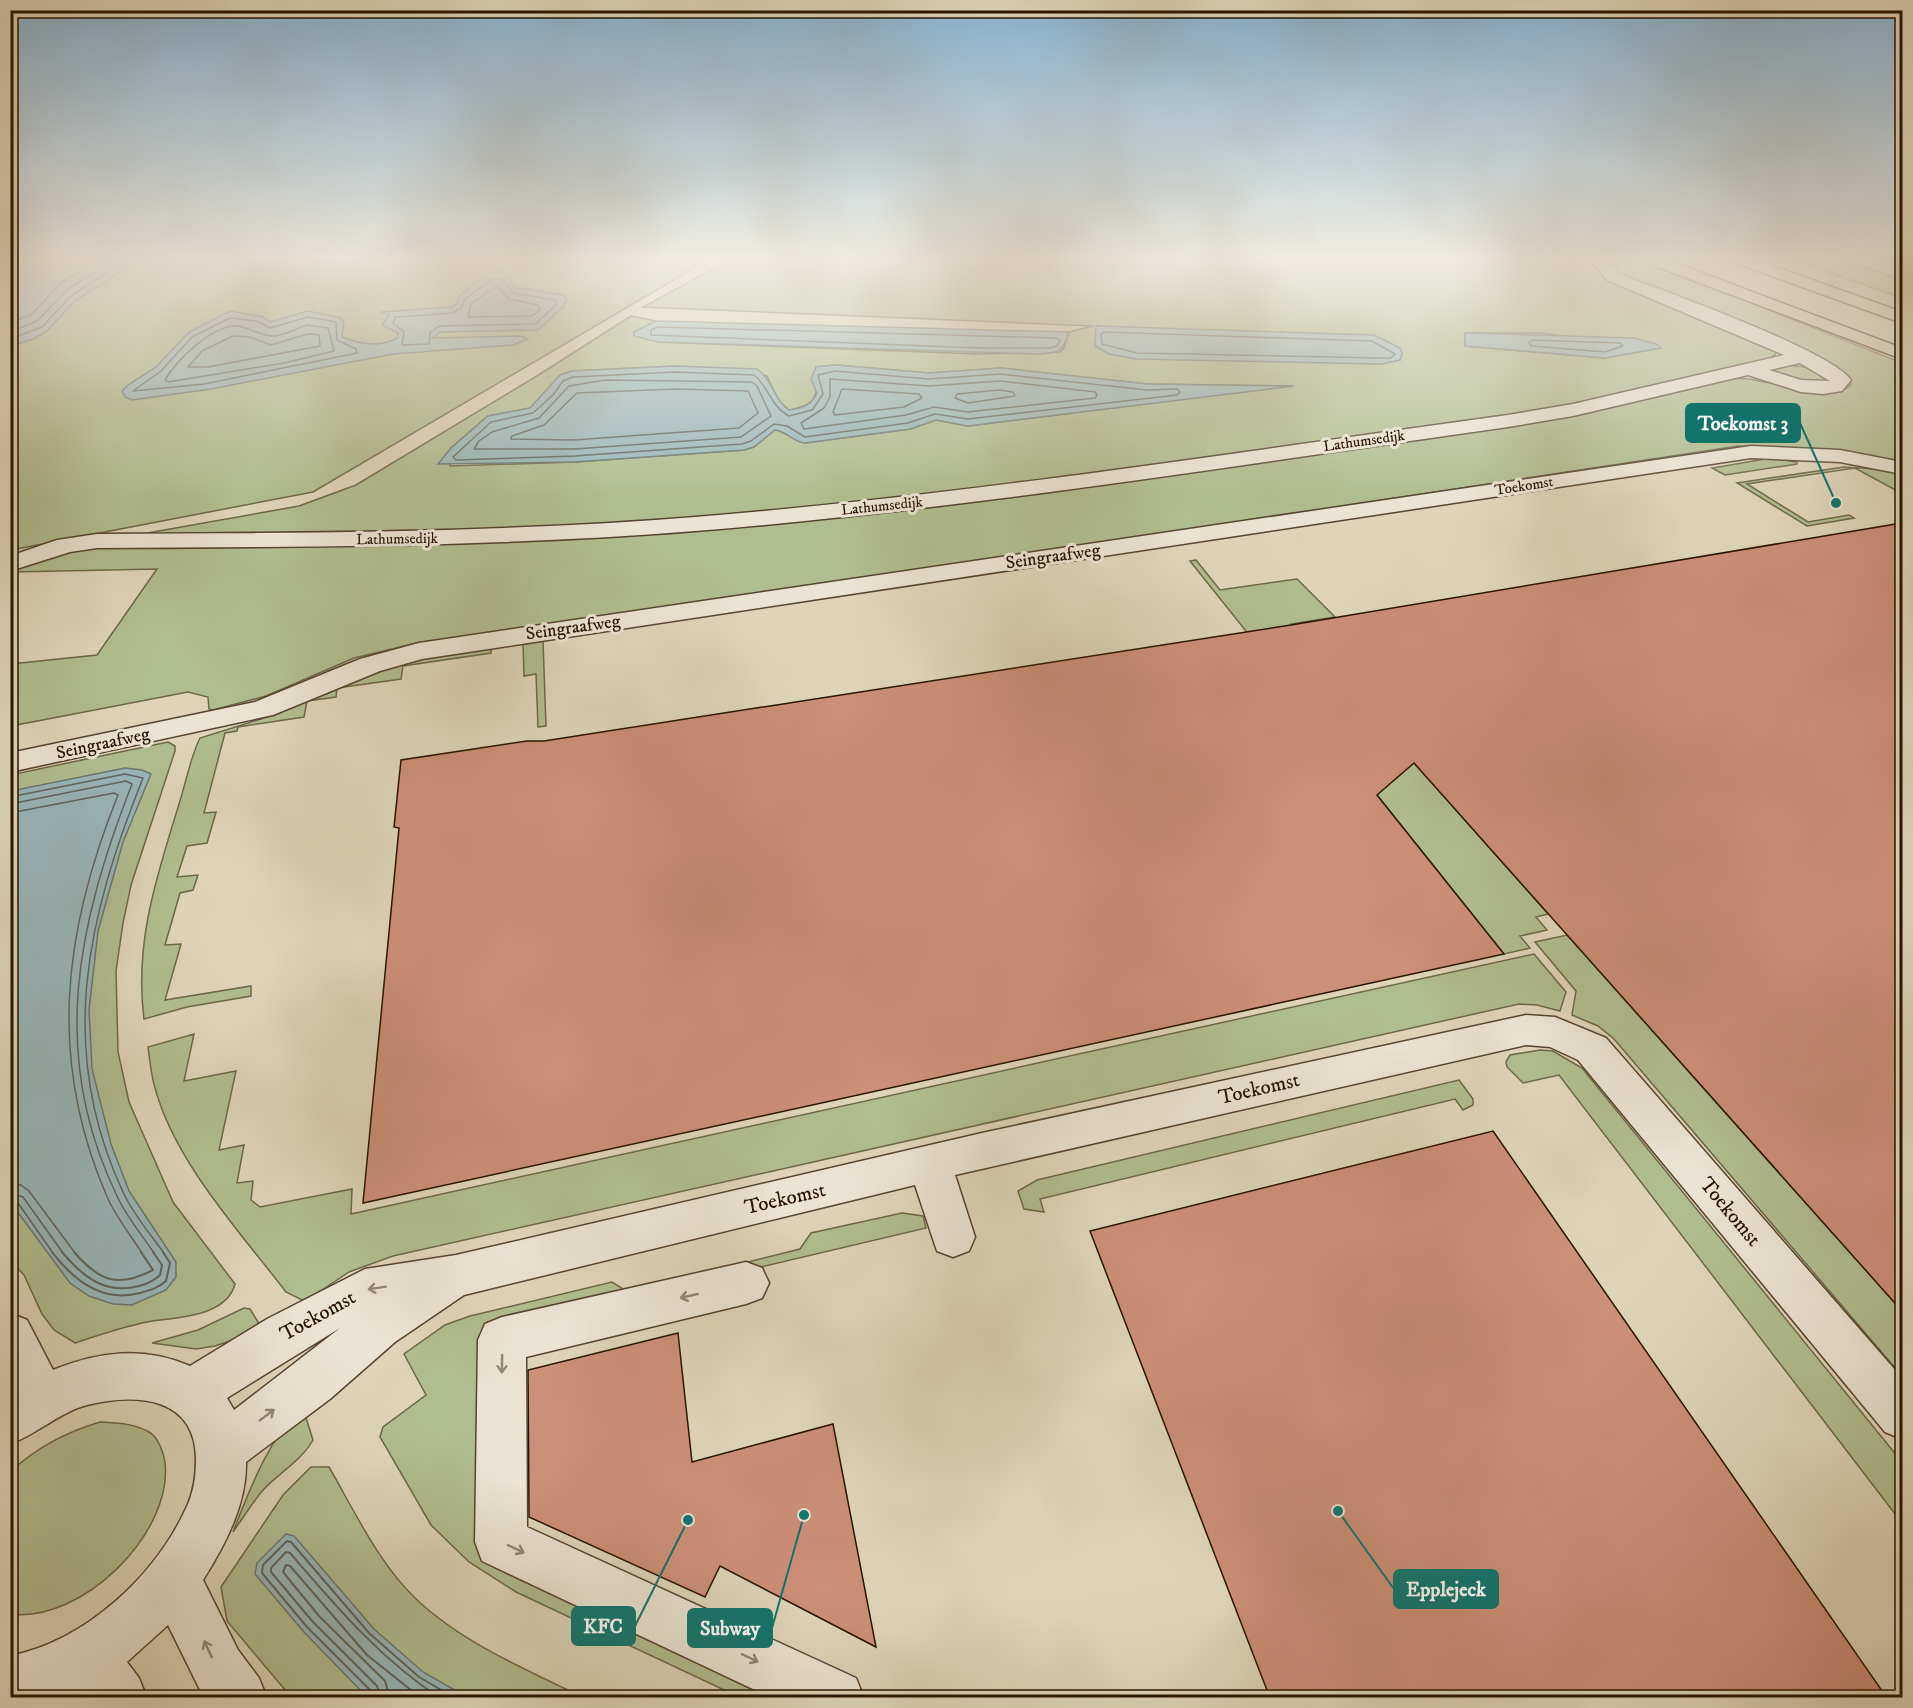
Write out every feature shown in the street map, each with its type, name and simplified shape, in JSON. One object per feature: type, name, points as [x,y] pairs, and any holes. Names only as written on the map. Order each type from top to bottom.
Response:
[{"type":"highway","points":[[1859,338],[1902,354]]},
{"type":"street","points":[[1747,368],[1785,384],[1804,388],[1826,389],[1840,384],[1838,376],[1756,338]]},
{"type":"street","name":"Lathumsedijk","points":[[10,564],[66,545],[97,541],[243,538],[351,540],[507,536],[694,525],[869,508],[1508,421],[1573,410],[1801,357]]},
{"type":"street","name":"Toekomst","points":[[1147,544],[1751,452],[1840,456],[1902,468]]},
{"type":"street","name":"Seingraafweg","points":[[10,763],[263,709],[370,665],[419,651],[1147,544]]},
{"type":"street","name":"Toekomst","points":[[193,1392],[284,1335],[365,1290],[456,1276],[930,1164],[1459,1043],[1526,1030],[1555,1032],[1592,1049],[1902,1416]]},
{"type":"street","points":[[930,1164],[952,1237]]},
{"type":"street","name":"Toekomst","points":[[222,1449],[313,1382],[379,1326],[456,1276]]},
{"type":"street","points":[[746,1283],[502,1340],[501,1542],[836,1698]]},
{"type":"street","points":[[10,1336],[26,1410],[86,1382],[127,1375],[163,1378],[193,1392],[213,1416],[222,1449],[219,1488],[203,1533],[174,1579],[135,1620],[103,1677],[37,1680],[10,1685]]},
{"type":"street","points":[[174,1579],[218,1670],[239,1698]]},
{"type":"green space","points":[[11,338],[575,338],[313,492],[11,550]]},
{"type":"green space","points":[[597,338],[648,338],[658,342],[980,354],[1060,352],[1067,338],[1176,338],[1348,363],[1381,364],[1400,360],[1402,353],[1322,338],[1465,338],[1465,346],[1605,358],[1660,348],[1577,338],[1750,338],[1776,349],[1777,353],[1769,359],[1576,406],[986,490],[769,514],[486,532],[136,535],[299,506],[356,485]],"holes":[[[836,365],[929,373],[1001,368],[1147,384],[1290,386],[968,426],[936,420],[910,429],[805,443],[774,430],[754,447],[744,450],[575,462],[450,466],[451,448],[488,416],[530,408],[549,391],[560,375],[572,371],[675,366],[767,376],[779,402],[789,410],[806,405],[814,397],[817,384],[816,367]]]},
{"type":"green space","points":[[1761,338],[1838,338],[1902,363],[1902,462],[1831,449],[1738,446],[417,643],[354,658],[266,696],[213,710],[209,709],[208,697],[188,692],[11,726],[11,664],[97,655],[157,569],[11,572],[11,568],[87,545],[645,531],[1329,448],[1725,379],[1749,379],[1830,392],[1842,390],[1851,385],[1844,373]]},
{"type":"green space","points":[[1787,365],[1814,368],[1833,379],[1821,386],[1774,373],[1775,367]]},
{"type":"green space","points":[[1771,458],[1797,462],[1797,464],[1725,475],[1712,468]]},
{"type":"green space","points":[[1844,467],[1876,469],[1902,474],[1902,492],[1855,468],[1747,484],[1808,522],[1849,515],[1854,518],[1807,526],[1737,483]]},
{"type":"green space","points":[[1196,560],[1220,590],[1297,579],[1335,617],[1291,624],[1548,914],[1536,917],[1547,930],[1520,936],[1530,948],[1504,954],[1190,561]]},
{"type":"green space","points":[[543,641],[546,726],[538,727],[536,674],[524,676],[523,644]]},
{"type":"green space","points":[[491,649],[491,653],[403,666],[401,679],[337,688],[336,697],[307,701],[304,717],[238,727],[237,731],[225,733],[204,813],[216,812],[207,843],[187,846],[177,877],[198,875],[193,890],[180,893],[165,945],[181,944],[165,1000],[251,986],[251,996],[187,1007],[144,1019],[142,963],[150,910],[163,857],[200,738],[261,719],[367,673],[411,661]]},
{"type":"green space","points":[[168,742],[175,746],[175,751],[131,885],[123,923],[116,971],[118,1052],[129,1102],[173,1202],[235,1284],[230,1295],[210,1310],[184,1317],[138,1324],[75,1343],[54,1330],[42,1314],[24,1275],[11,1261],[10,775]]},
{"type":"green space","points":[[1567,935],[1902,1311],[1902,1376],[1614,1039],[1598,1026],[1572,1015],[1576,991],[1535,942]]},
{"type":"green space","points":[[1534,954],[1566,992],[1560,1011],[1537,1005],[1519,1004],[393,1256],[349,1272],[310,1298],[302,1300],[286,1292],[230,1221],[177,1143],[164,1116],[154,1083],[148,1047],[194,1034],[184,1081],[236,1071],[219,1150],[244,1145],[237,1183],[253,1181],[251,1200],[260,1207],[352,1189],[351,1214]]},
{"type":"green space","points":[[1540,1050],[1553,1051],[1582,1068],[1902,1462],[1902,1523],[1559,1075],[1523,1083],[1507,1067],[1506,1062],[1510,1055]]},
{"type":"green space","points":[[1459,1080],[1473,1099],[1473,1105],[1463,1110],[1455,1099],[1040,1199],[1044,1212],[1024,1209],[1018,1191],[1037,1180]]},
{"type":"green space","points":[[902,1213],[923,1216],[926,1228],[485,1332],[481,1560],[775,1697],[739,1697],[516,1592],[469,1562],[431,1525],[380,1437],[383,1427],[426,1395],[404,1354],[445,1325],[470,1316],[612,1282],[628,1292],[800,1249],[811,1233]]},
{"type":"green space","points":[[244,1308],[250,1309],[263,1330],[215,1346],[196,1349],[152,1343],[198,1330]]},
{"type":"green space","points":[[302,1405],[313,1440],[297,1460],[263,1490],[233,1532],[270,1449]]},
{"type":"green space","points":[[100,1422],[137,1427],[152,1434],[158,1441],[165,1463],[164,1490],[154,1517],[139,1544],[118,1568],[93,1589],[66,1604],[38,1613],[11,1614],[11,1471],[52,1442]]},
{"type":"green space","points":[[311,1467],[329,1467],[379,1554],[403,1586],[435,1616],[475,1643],[582,1697],[291,1697],[227,1621],[221,1587],[283,1495]]},
{"type":"water","points":[[11,338],[35,338],[33,339],[11,346]]},
{"type":"water","points":[[184,338],[344,338],[356,342],[376,344],[397,338],[528,339],[513,345],[393,354],[211,389],[132,400],[125,397],[122,391],[156,367]]},
{"type":"water","points":[[641,338],[1067,338],[1058,351],[1036,354],[658,342]]},
{"type":"water","points":[[1095,338],[1379,338],[1400,348],[1402,353],[1400,360],[1381,364],[1136,359],[1109,354],[1095,346]]},
{"type":"water","points":[[1465,338],[1624,338],[1656,344],[1661,348],[1605,358],[1465,346]]},
{"type":"water","points":[[836,365],[929,373],[1001,368],[1147,384],[1294,386],[968,426],[936,420],[910,429],[805,443],[775,430],[754,447],[744,450],[575,462],[438,464],[451,448],[488,416],[530,408],[560,375],[572,371],[675,366],[757,369],[789,410],[806,406],[815,397],[817,393],[811,379],[816,367]]},
{"type":"water","points":[[125,768],[142,770],[151,774],[123,842],[98,931],[89,1010],[92,1069],[111,1144],[129,1191],[176,1262],[176,1277],[166,1290],[132,1305],[113,1304],[89,1296],[70,1283],[11,1203],[11,791]]},
{"type":"water","points":[[286,1534],[294,1536],[374,1629],[423,1672],[467,1697],[371,1697],[362,1692],[303,1631],[255,1574],[257,1563]]},
{"type":"building","points":[[1902,523],[1902,1311],[1414,763],[1377,795],[1504,954],[363,1203],[399,828],[394,827],[401,760],[527,741],[544,741],[1291,625]]},
{"type":"building","points":[[1493,1131],[1887,1698],[1270,1698],[1090,1231]]},
{"type":"building","points":[[678,1333],[692,1462],[833,1424],[876,1647],[720,1566],[705,1597],[529,1517],[528,1370]]},
{"type":"place","name":"Toekomst 3","points":[[1836,503]]},
{"type":"place","name":"Epplejeck","points":[[1338,1511]]},
{"type":"place","name":"Subway","points":[[804,1515]]},
{"type":"place","name":"KFC","points":[[688,1520]]}]
